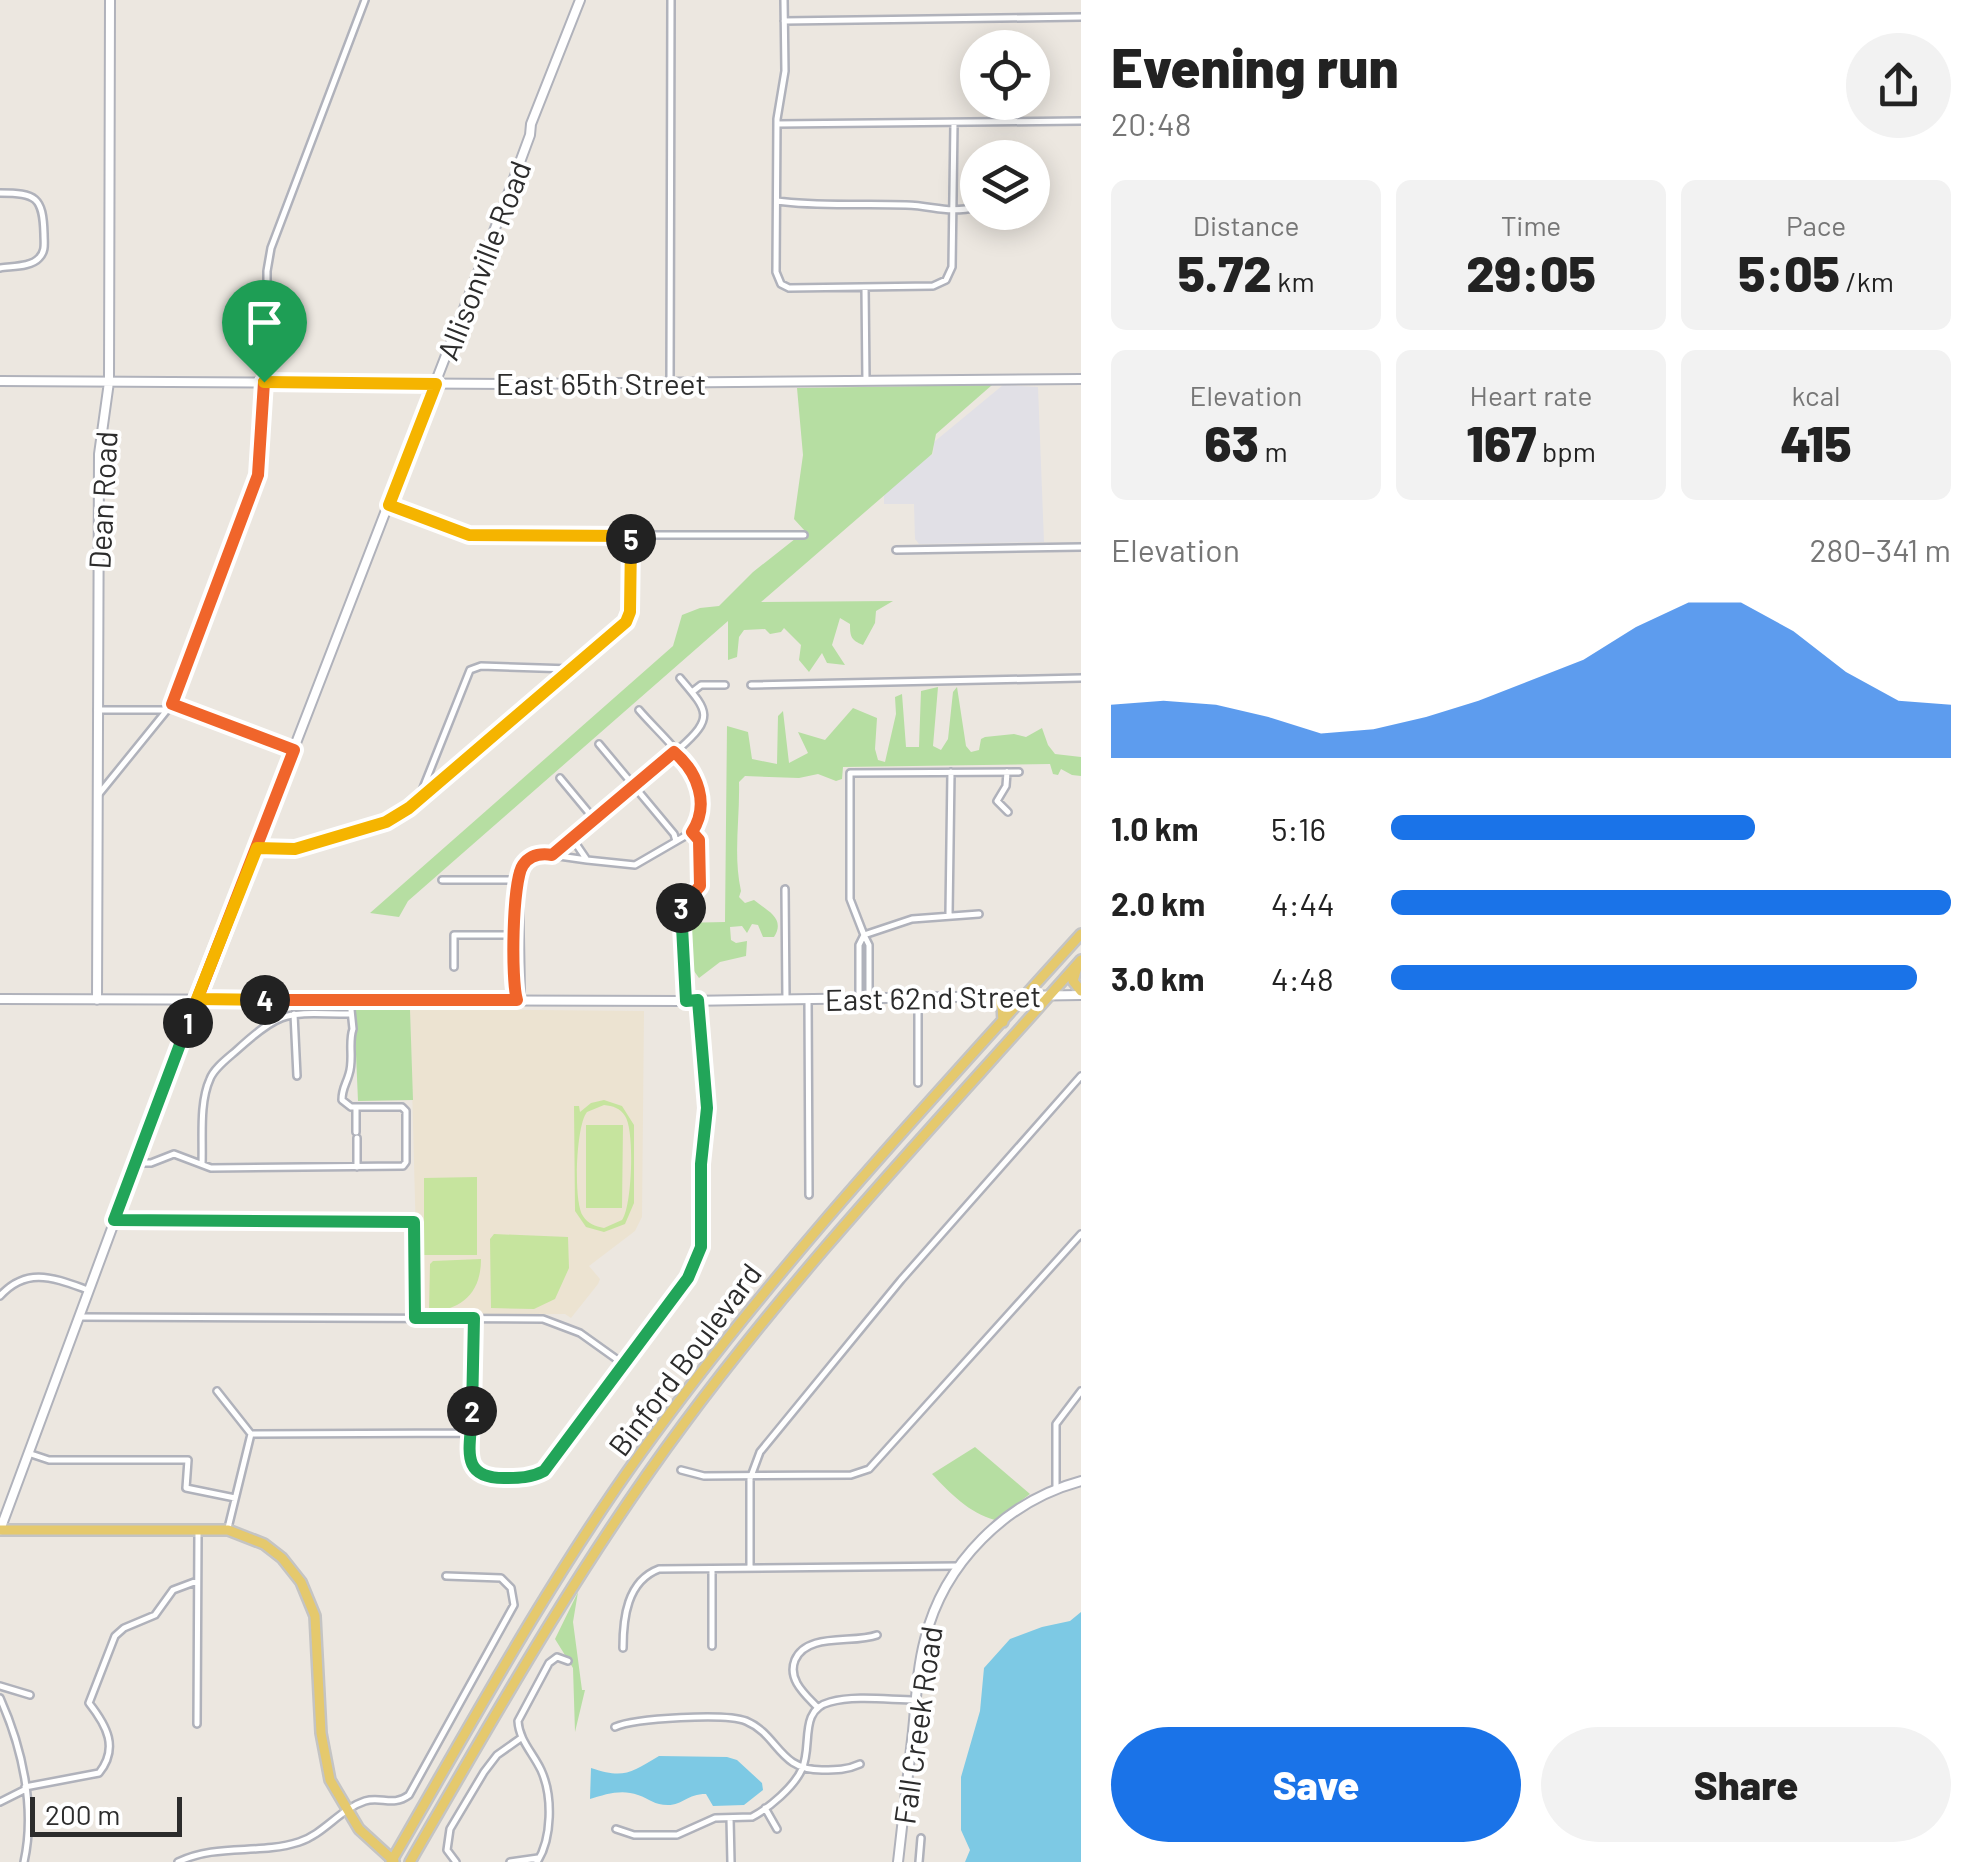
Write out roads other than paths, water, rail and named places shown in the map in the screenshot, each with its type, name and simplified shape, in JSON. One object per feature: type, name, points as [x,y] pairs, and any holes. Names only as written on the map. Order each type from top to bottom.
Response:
[{"type":"main road","name":"Binford Boulevard","points":[[393,1861],[536,1612],[665,1420],[781,1272],[1081,934]]},
{"type":"main road","name":"Binford Boulevard","points":[[410,1862],[581,1573],[695,1409],[820,1253],[1080,960]]},
{"type":"main road","points":[[1080,960],[1073,981],[1081,993]]},
{"type":"main road","points":[[984,996],[1002,1005],[1003,1022]]},
{"type":"main road","points":[[0,1530],[228,1530],[264,1544],[282,1558],[310,1601],[318,1635],[323,1754],[333,1787],[346,1812],[393,1861]]},
{"type":"street","name":"Dean Road","points":[[97,1000],[99,451],[109,382],[110,0]]},
{"type":"street","points":[[97,796],[172,704],[258,475],[270,253],[365,0]]},
{"type":"street","name":"Allisonville Road","points":[[0,1530],[134,1163],[436,384],[580,0]]},
{"type":"street","points":[[670,383],[672,0]]},
{"type":"street","points":[[784,0],[784,71],[777,124],[779,282],[789,288],[933,286],[946,280],[952,266],[954,123]]},
{"type":"street","points":[[784,21],[1081,17]]},
{"type":"street","points":[[777,124],[1081,122]]},
{"type":"street","points":[[0,193],[30,195],[43,210],[43,253],[34,263],[0,268]]},
{"type":"street","points":[[776,201],[816,207],[907,205],[960,211]]},
{"type":"street","points":[[865,287],[866,381]]},
{"type":"street","name":"East 65th Street","points":[[0,381],[436,384],[1081,379]]},
{"type":"street","points":[[389,505],[469,535],[804,535]]},
{"type":"street","points":[[257,848],[301,848],[386,822],[418,800],[629,618],[631,536]]},
{"type":"street","points":[[896,550],[1081,547]]},
{"type":"street","points":[[418,800],[470,670],[480,666],[571,669]]},
{"type":"street","points":[[552,855],[699,732],[705,722],[704,708],[680,678]]},
{"type":"street","points":[[751,685],[1081,678]]},
{"type":"street","points":[[692,692],[701,685],[726,685]]},
{"type":"street","points":[[172,704],[294,750]]},
{"type":"street","points":[[97,710],[165,710]]},
{"type":"street","points":[[517,1000],[521,992],[518,880],[526,860],[535,855],[552,855],[634,865],[692,832],[698,818],[699,786],[692,769],[638,710]]},
{"type":"street","points":[[599,744],[676,842]]},
{"type":"street","points":[[949,914],[950,772]]},
{"type":"street","points":[[1007,772],[1006,786],[997,801],[1008,812]]},
{"type":"street","points":[[864,935],[850,899],[850,773],[1018,772]]},
{"type":"street","points":[[560,778],[594,818]]},
{"type":"street","points":[[686,1001],[681,909],[700,884],[699,840],[692,832]]},
{"type":"street","points":[[572,838],[587,860]]},
{"type":"street","points":[[442,880],[518,880]]},
{"type":"street","name":"East 62nd Street","points":[[785,888],[786,1000]]},
{"type":"street","points":[[864,998],[859,945],[864,935],[898,922],[979,914]]},
{"type":"street","points":[[454,967],[454,936],[518,935]]},
{"type":"street","name":"East 62nd Street","points":[[0,999],[686,1001],[1081,993]]},
{"type":"street","points":[[918,997],[918,1083]]},
{"type":"street","points":[[808,999],[809,1195]]},
{"type":"street","points":[[134,1163],[151,1164],[174,1154],[211,1168],[400,1167],[406,1162],[406,1111],[402,1107],[356,1107],[342,1100],[342,1087],[351,1066],[350,1000]]},
{"type":"street","points":[[474,1318],[471,1461],[475,1471],[486,1478],[527,1478],[544,1471],[688,1278],[699,1254],[707,1100],[698,1000]]},
{"type":"street","points":[[294,1014],[297,1076]]},
{"type":"street","points":[[202,1164],[204,1109],[210,1078],[258,1030],[282,1015],[350,1014]]},
{"type":"street","points":[[750,1568],[751,1475],[760,1452],[828,1366],[1081,1076]]},
{"type":"street","points":[[356,1107],[356,1167]]},
{"type":"street","points":[[114,1220],[414,1222],[415,1318]]},
{"type":"street","points":[[681,1470],[704,1476],[851,1475],[873,1467],[1081,1234]]},
{"type":"street","points":[[0,1296],[16,1281],[39,1275],[89,1291]]},
{"type":"street","points":[[79,1317],[474,1318],[554,1322],[580,1333],[622,1364]]},
{"type":"street","points":[[217,1390],[251,1434]]},
{"type":"street","points":[[1056,1489],[1056,1424],[1081,1390]]},
{"type":"street","points":[[251,1434],[471,1433]]},
{"type":"street","points":[[228,1530],[251,1434]]},
{"type":"street","points":[[28,1453],[49,1460],[188,1460],[186,1488],[235,1498]]},
{"type":"street","name":"Fall Creek Road","points":[[898,1862],[928,1627],[944,1590],[960,1566],[1004,1519],[1056,1489],[1081,1481]]},
{"type":"street","points":[[197,1724],[198,1529]]},
{"type":"street","points":[[623,1648],[624,1609],[647,1576],[662,1569],[960,1566]]},
{"type":"street","points":[[712,1569],[712,1646]]},
{"type":"street","points":[[178,1862],[210,1850],[294,1844],[366,1801],[395,1802],[409,1795],[513,1607],[512,1591],[501,1578],[446,1576]]},
{"type":"street","points":[[0,1802],[25,1788],[99,1772],[111,1746],[89,1703],[111,1642],[120,1631],[156,1615],[173,1590],[198,1581]]},
{"type":"street","points":[[818,1708],[794,1678],[794,1664],[800,1652],[818,1642],[854,1642],[877,1636]]},
{"type":"street","points":[[510,1862],[540,1861],[548,1825],[542,1771],[522,1738],[520,1711],[550,1663],[557,1657],[568,1660]]},
{"type":"street","points":[[0,1686],[30,1695]]},
{"type":"street","points":[[0,1698],[19,1746],[28,1840],[24,1862]]},
{"type":"street","points":[[616,1829],[634,1836],[676,1835],[711,1820],[752,1817],[792,1783],[802,1768],[808,1725],[818,1708],[836,1701],[916,1700]]},
{"type":"street","points":[[615,1727],[637,1720],[740,1719],[757,1728],[787,1760],[802,1768],[844,1770],[860,1764]]},
{"type":"street","points":[[454,1860],[446,1844],[450,1829],[497,1755],[522,1738]]},
{"type":"street","points":[[765,1808],[777,1828]]},
{"type":"street","points":[[730,1818],[730,1862]]},
{"type":"street","points":[[919,1862],[921,1838]]},
{"type":"water","points":[[1081,1612],[1081,1862],[965,1862],[970,1850],[961,1830],[961,1777],[980,1711],[984,1668],[1010,1639],[1070,1621]]},
{"type":"water","points":[[659,1756],[737,1760],[762,1783],[763,1790],[744,1805],[713,1806],[706,1794],[668,1805],[626,1792],[590,1799],[591,1768],[626,1772]]}]
